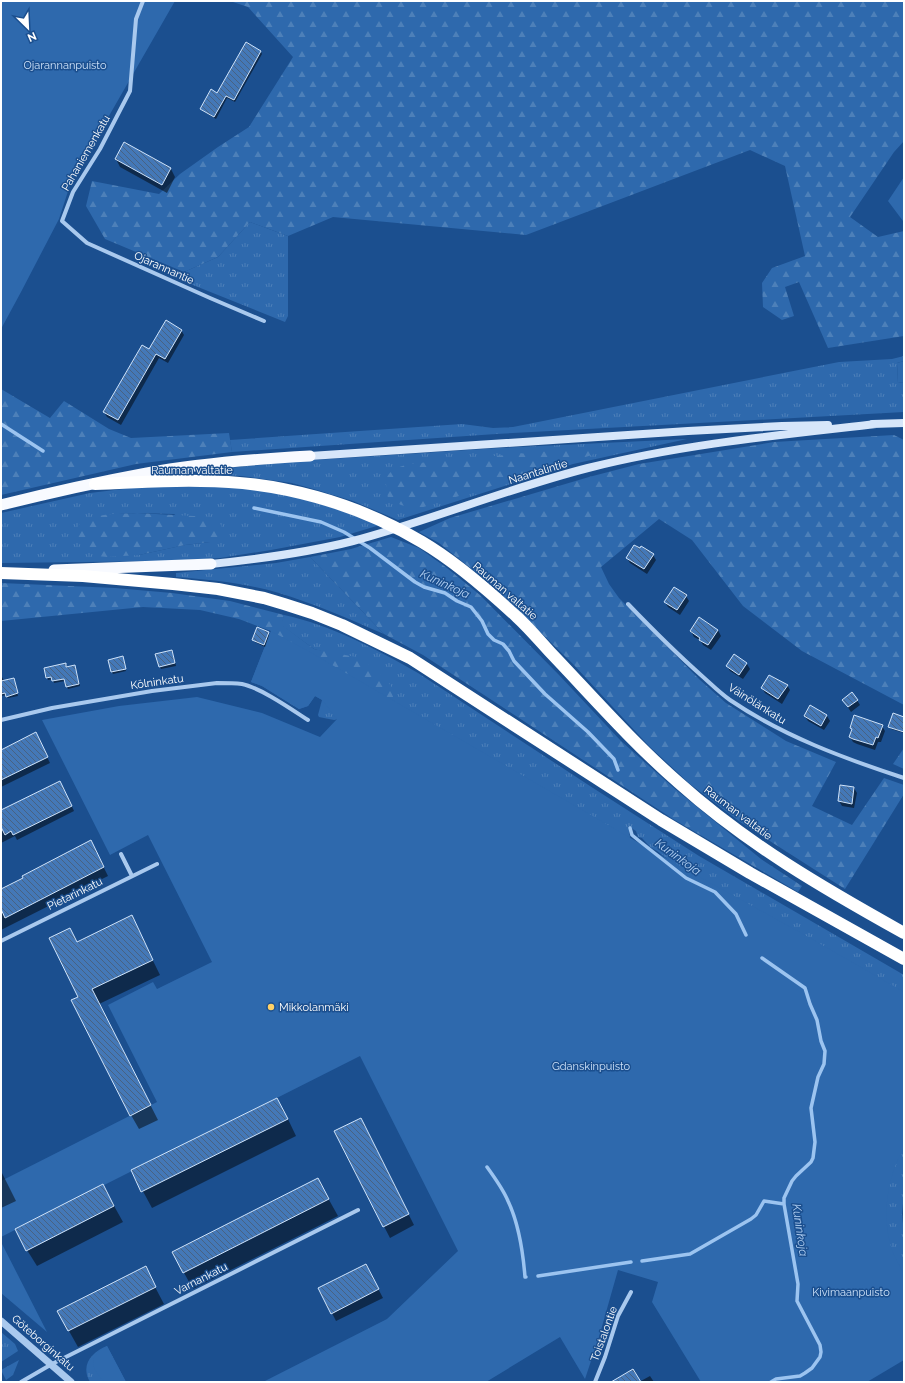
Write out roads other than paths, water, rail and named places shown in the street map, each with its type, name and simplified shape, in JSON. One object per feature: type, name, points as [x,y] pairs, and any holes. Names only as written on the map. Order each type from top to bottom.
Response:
[{"type":"highway","points":[[95,484],[147,473],[197,466],[310,456]]},
{"type":"highway","name":"Rauman valtatie","points":[[1,506],[95,484],[202,480],[235,482],[276,488],[311,496],[351,508],[380,520],[423,543],[450,561],[518,618],[644,750],[678,783],[712,812],[783,862],[855,906],[904,933]]},
{"type":"highway","points":[[1,572],[211,564]]},
{"type":"highway","points":[[1,572],[83,576],[218,589],[264,598],[312,613],[349,628],[410,658],[661,820],[750,873],[904,959]]},
{"type":"main road","name":"Naantalintie","points":[[310,456],[688,431],[782,426],[904,423]]},
{"type":"main road","name":"Naantalintie","points":[[211,564],[254,560],[309,551],[353,541],[588,468],[643,456],[727,442],[876,424]]},
{"type":"street","name":"Pahaniemenkatu","points":[[62,221],[73,192],[100,150],[130,91],[136,19],[143,1]]},
{"type":"street","name":"Ojarannantie","points":[[62,221],[87,243],[264,321]]},
{"type":"street","name":"Väinölänkatu","points":[[628,604],[676,653],[734,703],[771,726],[802,741],[904,778]]},
{"type":"street","name":"Kölninkatu","points":[[1,720],[52,708],[133,694],[229,683],[242,684],[255,689],[308,720]]},
{"type":"street","points":[[121,854],[132,876]]},
{"type":"street","name":"Pietarinkatu","points":[[1,941],[157,864]]},
{"type":"street","name":"Varnankatu","points":[[21,1382],[52,1364],[358,1210]]},
{"type":"street","name":"Toistalontie","points":[[595,1382],[605,1357],[618,1316],[631,1292]]},
{"type":"street","name":"Göteborginkatu","points":[[1,1321],[71,1382]]},
{"type":"waterway","name":"Kuninkoja","points":[[1,424],[43,451]]},
{"type":"waterway","name":"Kuninkoja","points":[[254,508],[321,522],[344,532],[370,548],[415,582],[424,587],[445,593],[457,601],[471,607],[482,621],[488,634],[494,640],[503,644],[509,651],[514,661],[545,694],[588,732],[614,759],[618,770]]},
{"type":"waterway","name":"Kuninkoja","points":[[630,828],[632,835],[686,878],[715,892],[736,914],[746,935]]},
{"type":"waterway","name":"Kuninkoja","points":[[762,958],[805,988],[817,1020],[821,1041],[825,1051],[824,1064],[818,1077],[811,1108],[815,1142],[813,1158],[811,1162],[792,1181],[784,1198],[798,1284],[797,1301],[820,1345],[821,1352],[820,1357],[812,1368],[805,1373],[800,1376],[776,1379],[771,1382]]},
{"type":"waterway","points":[[487,1167],[501,1188],[512,1210],[520,1238],[526,1277]]},
{"type":"waterway","points":[[642,1261],[690,1254],[751,1219],[756,1215],[764,1201],[784,1204]]},
{"type":"waterway","points":[[538,1276],[631,1262]]},
{"type":"place","name":"Mikkolanmäki","points":[[271,1007]]},
{"type":"park label","name":"Ojarannanpuisto","points":[[65,65]]},
{"type":"park label","name":"Gdanskinpuisto","points":[[591,1066]]},
{"type":"park label","name":"Kivimaanpuisto","points":[[851,1292]]}]
